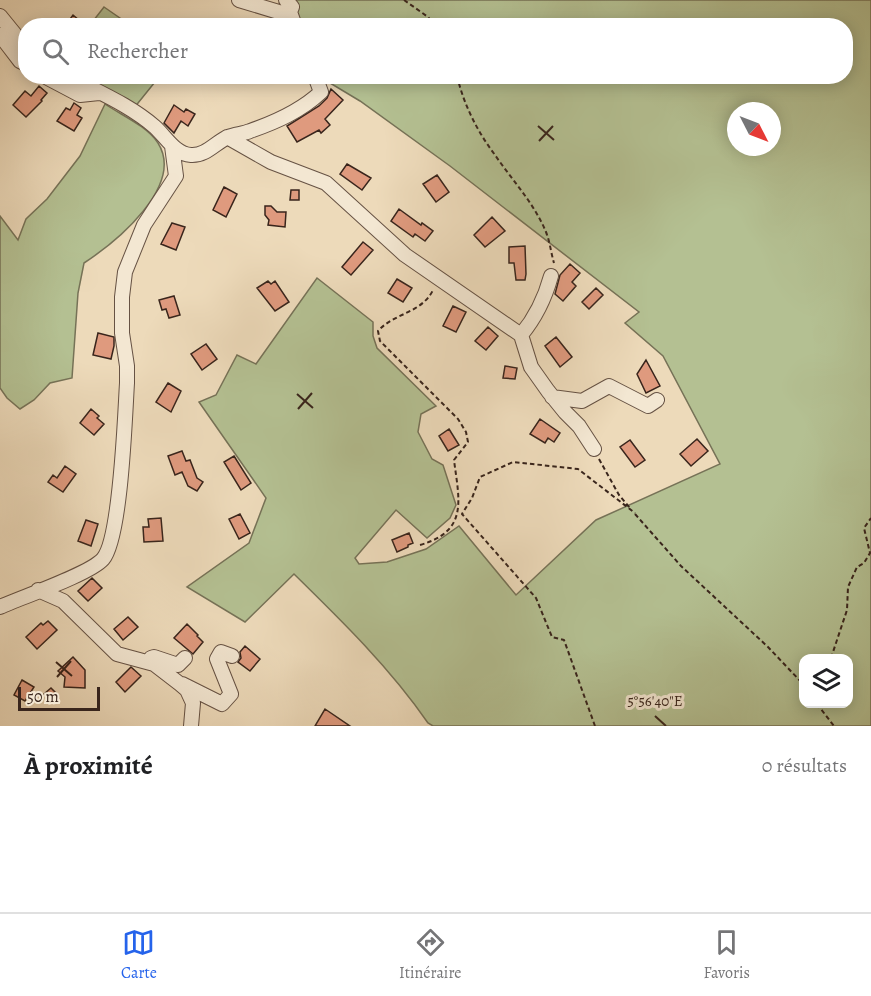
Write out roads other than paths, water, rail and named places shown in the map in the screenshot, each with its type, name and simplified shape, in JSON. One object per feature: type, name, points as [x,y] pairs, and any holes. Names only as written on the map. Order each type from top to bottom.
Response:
[{"type":"street","points":[[239,0],[282,13],[288,6]]},
{"type":"street","points":[[0,16],[18,38]]},
{"type":"street","points":[[0,35],[18,58]]},
{"type":"street","points":[[59,84],[80,95],[99,93]]},
{"type":"street","points":[[83,84],[132,110],[156,128],[172,146],[191,155],[209,150],[227,137],[280,119],[308,105],[321,92],[318,84]]},
{"type":"street","points":[[227,137],[271,162],[326,183],[405,255],[521,335],[531,367],[552,397],[579,426],[594,449]]},
{"type":"street","points":[[0,607],[87,571],[104,558],[112,538],[118,505],[127,383],[122,333],[123,288],[126,272],[144,225],[176,176],[172,146]]},
{"type":"street","points":[[521,335],[534,319],[546,294],[551,276]]},
{"type":"street","points":[[552,397],[582,401],[609,386],[648,406],[657,400]]},
{"type":"street","points":[[38,591],[63,601],[117,654],[143,660],[162,669],[187,690],[193,703],[191,726]]},
{"type":"street","points":[[180,684],[222,704],[231,694],[217,659],[221,652],[232,656]]},
{"type":"street","points":[[143,660],[154,657],[178,664],[185,658]]}]
